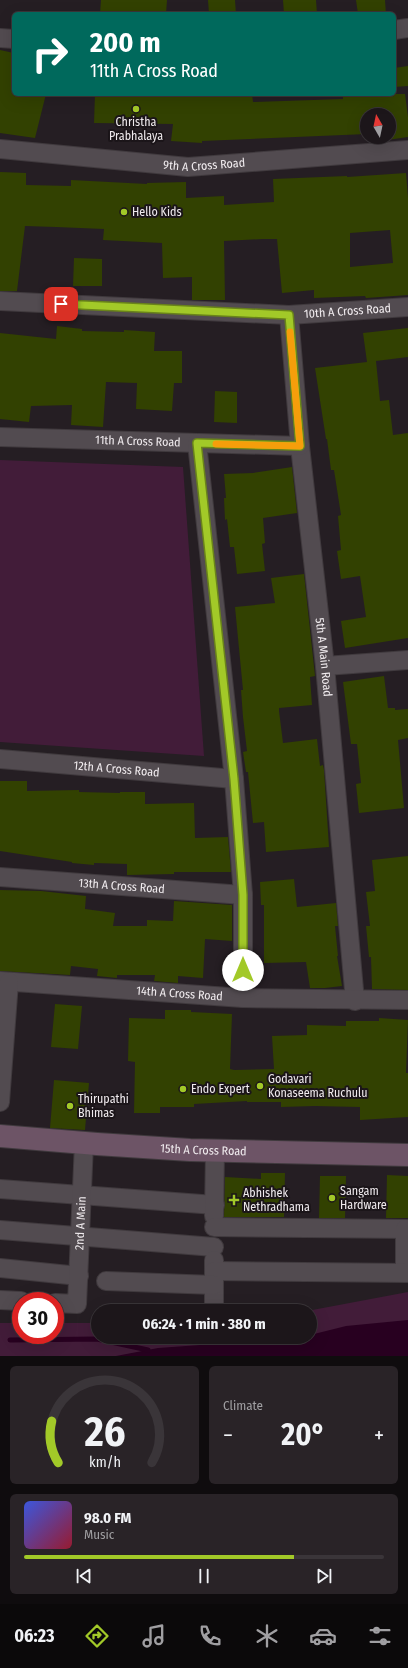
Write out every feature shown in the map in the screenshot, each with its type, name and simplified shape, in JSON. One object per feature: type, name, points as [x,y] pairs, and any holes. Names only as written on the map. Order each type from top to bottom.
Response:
[{"type":"main road","name":"15th A Cross Road","points":[[0,1136],[215,1151],[408,1155]]},
{"type":"street","points":[[396,30],[408,28]]},
{"type":"street","points":[[0,38],[12,39]]},
{"type":"street","name":"9th A Cross Road","points":[[0,149],[188,167],[408,150]]},
{"type":"street","name":"10th A Cross Road","points":[[0,301],[289,315],[408,307]]},
{"type":"street","name":"5th A Main Road","points":[[289,315],[300,446],[325,666],[355,1000]]},
{"type":"street","name":"11th A Cross Road","points":[[0,437],[300,446]]},
{"type":"street","points":[[197,443],[234,779],[243,895],[243,998]]},
{"type":"street","points":[[325,666],[408,660]]},
{"type":"street","name":"12th A Cross Road","points":[[0,759],[234,779]]},
{"type":"street","name":"13th A Cross Road","points":[[0,877],[243,895]]},
{"type":"street","points":[[0,1102],[5,982]]},
{"type":"street","name":"14th A Cross Road","points":[[5,982],[243,998],[408,1000]]},
{"type":"street","name":"2nd A Main","points":[[64,1303],[77,1304],[84,1143]]},
{"type":"street","points":[[214,1304],[215,1151]]},
{"type":"street","points":[[0,1189],[215,1205]]},
{"type":"street","points":[[106,1281],[407,1273],[406,1229],[214,1227]]},
{"type":"street","points":[[0,1230],[214,1246]]},
{"type":"street","points":[[0,1268],[79,1276]]},
{"type":"street","points":[[0,1300],[12,1301]]},
{"type":"shaded area","points":[[0,460],[183,467],[204,756],[0,742]]},
{"type":"shaded area","points":[[408,1292],[408,1356],[0,1356],[0,1323],[12,1323],[12,1344],[64,1344],[64,1323],[91,1323],[91,1344],[317,1344],[317,1309]]},
{"type":"shaded area","points":[[408,1320],[408,1356],[116,1356],[158,1348],[213,1344],[317,1344],[317,1333],[346,1326]]},
{"type":"building","points":[[101,0],[167,0],[166,12],[100,12]]},
{"type":"building","points":[[208,0],[235,0],[236,12],[209,12]]},
{"type":"building","points":[[283,0],[316,0],[317,12],[284,12]]},
{"type":"building","points":[[356,0],[385,0],[386,12],[358,12]]},
{"type":"building","points":[[0,50],[12,53],[12,96],[46,96],[35,138],[0,133]]},
{"type":"building","points":[[408,66],[408,86],[396,87],[396,68]]},
{"type":"building","points":[[396,94],[405,94],[408,117],[408,137],[396,139],[396,108],[360,108],[360,134],[202,141],[202,143],[171,141],[173,124],[94,123],[95,96],[252,96],[253,102],[343,99],[343,96],[396,96]]},
{"type":"building","points":[[0,172],[26,173],[26,185],[71,186],[71,180],[147,184],[186,182],[186,198],[224,196],[224,205],[274,202],[273,179],[347,177],[406,173],[408,198],[408,295],[366,298],[365,296],[314,298],[314,290],[282,293],[277,239],[263,239],[224,241],[225,300],[192,300],[192,277],[163,278],[162,243],[103,240],[104,229],[25,226],[17,291],[0,291]],"holes":[[[390,230],[393,263],[350,267],[350,233]]]},
{"type":"building","points":[[74,258],[102,259],[102,286],[73,286]]},
{"type":"building","points":[[57,326],[82,329],[82,331],[124,332],[124,330],[155,332],[154,351],[182,351],[182,383],[174,383],[172,411],[136,409],[137,383],[106,382],[103,427],[71,425],[72,405],[31,406],[29,422],[0,419],[0,333],[56,339]]},
{"type":"building","points":[[408,328],[408,357],[376,361],[380,401],[389,400],[393,435],[408,433],[408,638],[345,648],[341,621],[366,617],[360,576],[341,579],[337,551],[341,550],[338,516],[341,515],[334,470],[331,470],[315,368],[367,362],[363,333]]},
{"type":"building","points":[[215,391],[237,392],[237,423],[214,422]]},
{"type":"building","points":[[292,467],[297,513],[263,518],[265,543],[262,544],[265,571],[237,574],[234,547],[230,547],[227,519],[225,520],[224,498],[226,498],[224,474],[253,473]]},
{"type":"building","points":[[304,574],[315,676],[310,677],[312,705],[279,708],[279,711],[283,743],[317,739],[320,766],[323,765],[324,770],[329,847],[266,852],[264,822],[253,823],[248,772],[246,772],[243,752],[247,751],[235,607],[275,603],[271,578]]},
{"type":"building","points":[[384,676],[388,708],[395,708],[395,710],[408,709],[408,738],[398,740],[404,808],[359,813],[356,784],[361,783],[357,744],[351,744],[343,682]]},
{"type":"building","points":[[0,781],[27,781],[27,791],[79,790],[79,792],[145,792],[145,804],[194,803],[195,838],[228,837],[231,872],[174,872],[174,874],[127,875],[127,864],[94,863],[94,865],[72,863],[0,851]]},
{"type":"building","points":[[408,856],[408,990],[372,989],[371,957],[369,957],[366,926],[370,926],[366,892],[375,891],[372,860]]},
{"type":"building","points":[[294,879],[297,907],[336,903],[338,926],[335,926],[337,956],[342,986],[310,988],[306,962],[264,963],[264,905],[261,905],[260,882]]},
{"type":"building","points":[[0,890],[41,891],[86,896],[85,909],[115,913],[113,926],[147,926],[147,920],[173,921],[174,901],[232,905],[232,941],[205,939],[203,978],[178,976],[178,983],[154,981],[155,975],[117,975],[117,978],[97,976],[98,969],[71,966],[70,975],[0,971]]},
{"type":"building","points":[[55,1004],[82,1006],[78,1049],[51,1047]]},
{"type":"building","points":[[165,1010],[191,1010],[191,1012],[232,1014],[230,1069],[234,1070],[274,1069],[272,1036],[307,1035],[307,1025],[346,1026],[346,1021],[379,1021],[379,1018],[408,1020],[406,1073],[408,1073],[408,1117],[360,1120],[360,1107],[281,1107],[281,1102],[247,1101],[194,1104],[194,1107],[160,1107],[160,1113],[134,1113],[135,1062],[128,1061],[129,1018],[165,1019]]},
{"type":"building","name":"Thirupathi Bhimas","points":[[54,1080],[89,1083],[85,1130],[50,1128]]},
{"type":"building","points":[[261,1173],[285,1173],[284,1217],[224,1217],[225,1177],[261,1179]]},
{"type":"building","points":[[387,1175],[408,1176],[408,1218],[386,1218]]},
{"type":"building","points":[[320,1176],[346,1176],[345,1218],[319,1218]]},
{"type":"waterway","points":[[10,1340],[97,1339],[148,1350]]},
{"type":"slow traffic","points":[[216,444],[300,446],[290,332]]},
{"type":"place","name":"Christha Prabhalaya","points":[[136,109]]},
{"type":"place","name":"Hello Kids","points":[[124,212]]},
{"type":"place","name":"Godavari Konaseema Ruchulu","points":[[260,1086]]},
{"type":"place","name":"Endo Expert","points":[[183,1089]]},
{"type":"place","name":"Thirupathi Bhimas","points":[[70,1106]]},
{"type":"place","name":"Sangam Hardware","points":[[332,1198]]},
{"type":"place","name":"Abhishek Nethradhama","points":[[234,1200]]},
{"type":"route","points":[[61,304],[289,315],[300,446],[197,443],[234,779],[243,895],[243,970]]}]
